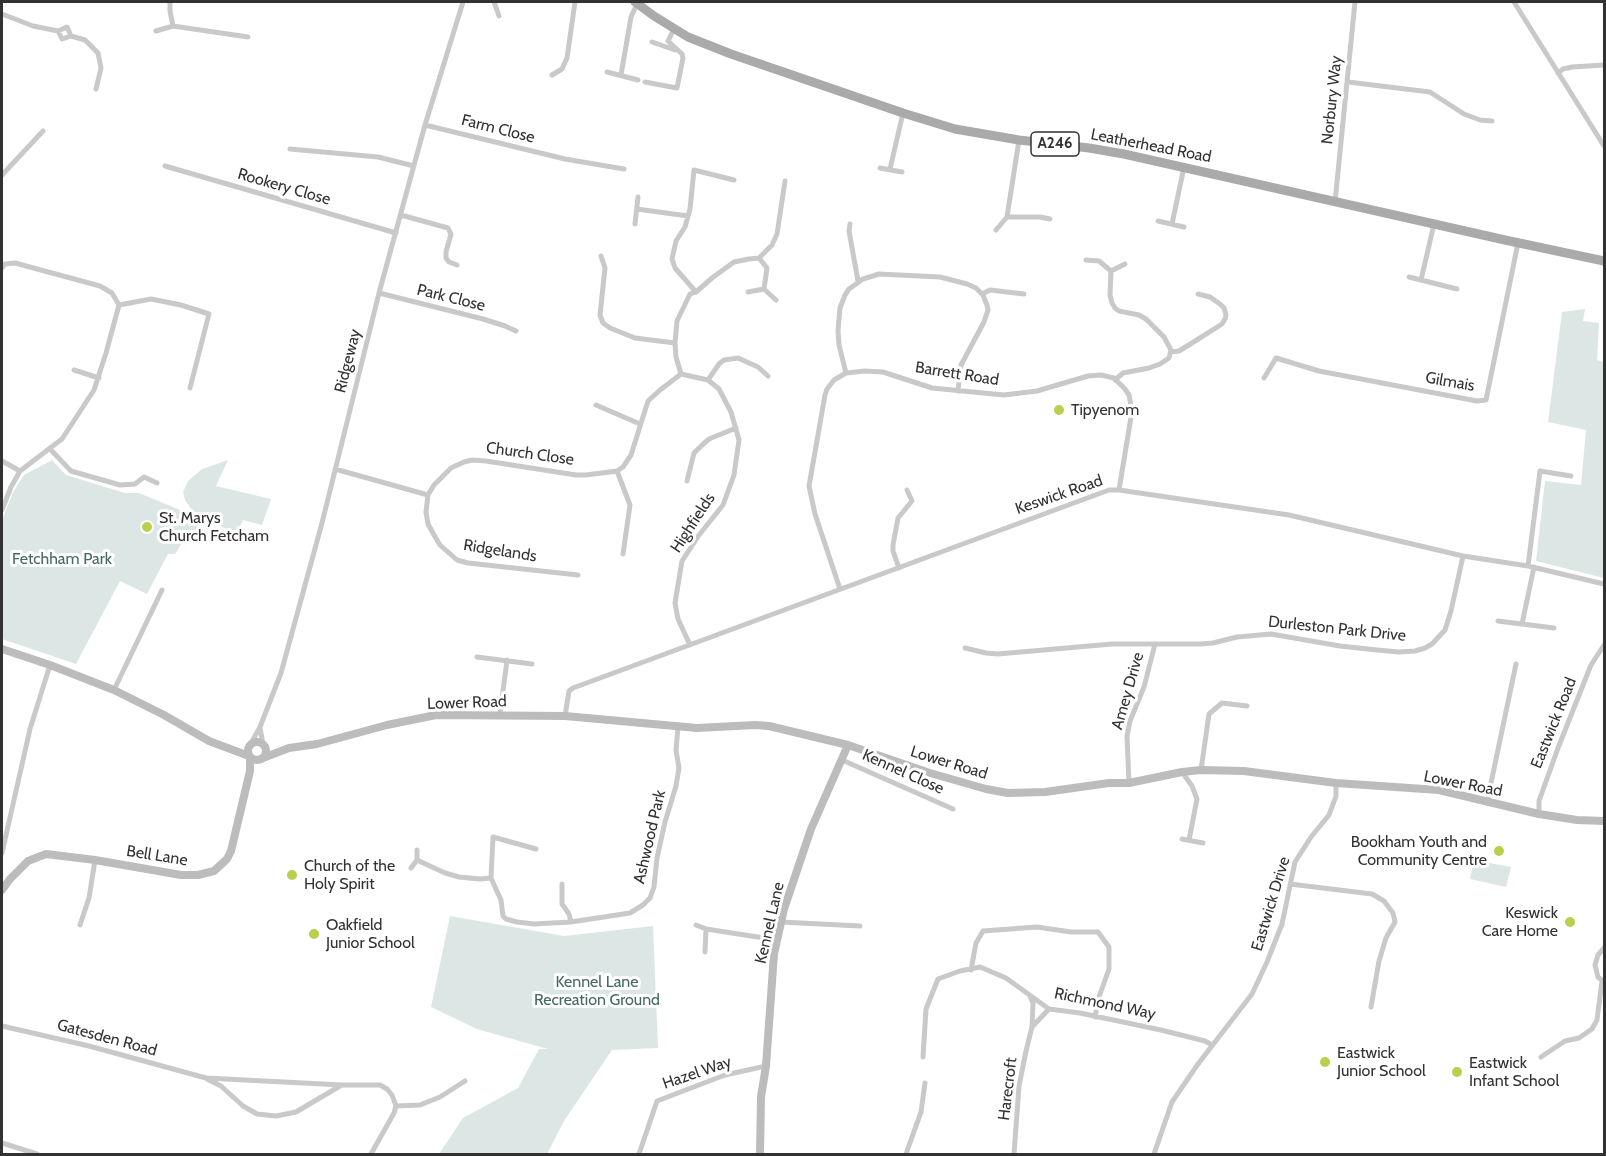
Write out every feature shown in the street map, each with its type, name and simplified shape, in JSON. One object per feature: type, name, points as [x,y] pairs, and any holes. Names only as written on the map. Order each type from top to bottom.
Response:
[{"type":"main road","name":"Leatherhead Road","points":[[636,2],[688,37],[731,54],[956,129],[1019,140],[1089,148],[1184,167],[1605,261]]},
{"type":"street","points":[[170,2],[173,26]]},
{"type":"street","name":"Ridgeway","points":[[250,745],[281,673],[424,125],[463,2]]},
{"type":"street","points":[[494,2],[499,16]]},
{"type":"street","points":[[552,75],[562,69],[567,58],[575,2]]},
{"type":"street","points":[[621,75],[631,17],[636,2]]},
{"type":"street","name":"Norbury Way","points":[[1335,202],[1355,2]]},
{"type":"street","points":[[1514,2],[1605,146]]},
{"type":"street","points":[[2,14],[33,26],[58,31],[67,27],[71,36]]},
{"type":"street","points":[[156,31],[173,26],[248,37]]},
{"type":"street","points":[[645,82],[677,88],[683,58],[669,41],[674,29]]},
{"type":"street","points":[[58,31],[62,39],[71,36],[85,40],[98,53],[101,68],[96,89]]},
{"type":"street","points":[[652,42],[677,50]]},
{"type":"street","points":[[1558,73],[1572,67],[1605,65]]},
{"type":"street","points":[[607,72],[638,80]]},
{"type":"street","points":[[1348,82],[1430,92],[1464,114],[1480,120],[1492,121]]},
{"type":"street","points":[[890,169],[903,113]]},
{"type":"street","name":"Farm Close","points":[[424,125],[565,159],[624,169]]},
{"type":"street","points":[[2,175],[43,130]]},
{"type":"street","points":[[996,230],[1007,217],[1019,140]]},
{"type":"street","points":[[290,149],[378,157],[414,166]]},
{"type":"street","name":"Rookery Close","points":[[165,166],[396,233]]},
{"type":"street","points":[[1172,224],[1184,167]]},
{"type":"street","points":[[880,168],[902,172]]},
{"type":"street","points":[[696,292],[675,268],[672,259],[676,241],[685,227],[690,209],[694,170],[734,180]]},
{"type":"street","points":[[681,374],[676,357],[677,321],[690,294],[696,292],[734,262],[759,258],[772,245],[777,234],[784,182]]},
{"type":"street","points":[[635,224],[638,197]]},
{"type":"street","points":[[637,210],[688,216]]},
{"type":"street","points":[[401,215],[448,228],[451,234],[446,258],[457,265]]},
{"type":"street","points":[[1007,217],[1050,219]]},
{"type":"street","points":[[1158,221],[1184,227]]},
{"type":"street","points":[[850,224],[849,231],[858,281]]},
{"type":"street","points":[[1422,280],[1434,224]]},
{"type":"street","name":"Gilmais","points":[[1264,378],[1276,358],[1319,371],[1477,401],[1486,400],[1518,243]]},
{"type":"street","points":[[601,256],[605,268],[600,315],[603,323],[635,338],[675,343]]},
{"type":"street","points":[[759,258],[767,268],[764,289]]},
{"type":"street","points":[[1090,258],[1099,261],[1111,271]]},
{"type":"street","points":[[2,268],[5,264],[15,263],[100,286],[112,293],[119,305],[94,390],[62,439],[20,471],[2,510]]},
{"type":"street","points":[[1111,271],[1125,264]]},
{"type":"street","points":[[1111,271],[1110,300],[1114,308],[1119,312],[1139,315],[1146,319],[1164,337],[1171,351],[1169,358],[1160,364],[1123,373],[1115,380],[1129,396],[1132,411],[1119,490]]},
{"type":"street","points":[[840,589],[815,514],[809,477],[827,389],[834,380],[846,373],[839,345],[838,320],[840,308],[849,289],[858,281],[879,274],[940,278],[972,286],[982,294],[987,305],[986,317],[961,365],[958,391]]},
{"type":"street","points":[[1409,277],[1457,289]]},
{"type":"street","points":[[1011,292],[1012,284]]},
{"type":"street","points":[[748,292],[764,289]]},
{"type":"street","points":[[764,289],[776,300]]},
{"type":"street","points":[[982,294],[990,290],[1024,294]]},
{"type":"street","name":"Park Close","points":[[379,293],[483,319],[516,331]]},
{"type":"street","points":[[1171,351],[1179,351],[1222,324],[1225,319],[1224,308],[1220,304],[1210,297],[1198,294]]},
{"type":"street","points":[[119,305],[151,299],[209,314],[190,388]]},
{"type":"street","points":[[681,374],[708,380],[724,360],[738,358],[758,367],[768,376]]},
{"type":"street","points":[[74,370],[99,378]]},
{"type":"street","name":"Barrett Road","points":[[846,373],[883,372],[921,385],[1004,396],[1037,391],[1088,376],[1107,376],[1115,380]]},
{"type":"street","points":[[623,554],[630,505],[616,471],[623,467],[631,454],[648,401],[681,374]]},
{"type":"street","name":"Highfields","points":[[690,645],[678,619],[675,603],[682,561],[723,505],[734,475],[739,440],[724,396],[708,380]]},
{"type":"street","points":[[596,405],[640,424]]},
{"type":"street","points":[[819,425],[828,426]]},
{"type":"street","points":[[687,481],[694,453],[709,439],[736,428]]},
{"type":"street","points":[[50,449],[71,471],[120,485],[135,484],[144,477],[157,483]]},
{"type":"street","name":"Church Close","points":[[428,495],[434,485],[451,468],[472,460],[576,475],[616,471]]},
{"type":"street","points":[[2,461],[20,471]]},
{"type":"street","points":[[335,469],[428,495]]},
{"type":"street","points":[[1522,624],[1531,566],[1540,471],[1571,476]]},
{"type":"street","points":[[899,568],[893,551],[895,529],[900,514],[914,498],[907,490]]},
{"type":"street","name":"Keswick Road","points":[[565,716],[571,689],[1109,490],[1289,515],[1463,556],[1531,566],[1605,584]]},
{"type":"street","name":"Ridgelands","points":[[428,495],[426,512],[434,536],[457,560],[578,575]]},
{"type":"street","name":"Durleston Park Drive","points":[[965,648],[998,654],[1086,645],[1213,643],[1237,637],[1271,634],[1340,646],[1399,652],[1415,651],[1425,648],[1439,637],[1449,623],[1463,556]]},
{"type":"street","points":[[114,690],[162,590]]},
{"type":"street","points":[[1498,621],[1554,628]]},
{"type":"street","name":"Amey Drive","points":[[1129,783],[1127,736],[1130,721],[1144,687],[1155,644]]},
{"type":"street","name":"Eastwick Road","points":[[1539,814],[1539,801],[1558,748],[1592,665],[1605,645]]},
{"type":"street","points":[[2,649],[114,690],[196,734],[255,760],[261,759],[266,753],[260,726]]},
{"type":"street","points":[[477,657],[532,664]]},
{"type":"street","points":[[500,714],[507,660]]},
{"type":"street","points":[[1487,802],[1516,664]]},
{"type":"street","points":[[2,853],[30,729],[50,665]]},
{"type":"street","points":[[1201,770],[1209,714],[1222,703],[1246,706]]},
{"type":"street","name":"Lower Road","points":[[230,749],[242,748],[255,742],[274,748],[317,744],[387,725],[436,715],[565,716],[678,727],[713,728],[754,725],[769,726],[848,744],[930,773],[994,791],[1030,793],[1109,783],[1129,783],[1201,770],[1244,771],[1336,783],[1439,790],[1539,814],[1577,820],[1605,821]]},
{"type":"street","name":"Ashwood Park","points":[[536,849],[493,837],[491,878],[501,900],[503,916],[506,920],[545,924],[571,922],[630,913],[643,905],[650,897],[654,887],[657,858],[675,786],[678,768],[676,750],[678,727]]},
{"type":"street","name":"Kennel Lane","points":[[760,1155],[761,1097],[766,1066],[774,954],[784,909],[811,829],[848,744]]},
{"type":"street","points":[[250,745],[248,751],[250,756]]},
{"type":"street","name":"Lower Road","points":[[261,759],[289,748]]},
{"type":"street","name":"Bell Lane","points":[[2,890],[28,861],[46,854],[181,875],[198,875],[214,871],[227,859],[231,851],[250,771],[250,756]]},
{"type":"street","name":"Bell Lane","points":[[250,771],[261,759]]},
{"type":"street","name":"Kennel Close","points":[[842,759],[953,809]]},
{"type":"street","points":[[1182,772],[1196,793],[1197,799],[1189,840]]},
{"type":"street","name":"Eastwick Drive","points":[[1154,1155],[1172,1102],[1252,994],[1282,924],[1295,862],[1329,815],[1336,796],[1336,783]]},
{"type":"street","points":[[1182,839],[1203,843]]},
{"type":"street","points":[[411,868],[417,860],[417,850]]},
{"type":"street","points":[[80,925],[95,860]]},
{"type":"street","points":[[417,860],[459,877],[491,878]]},
{"type":"street","points":[[562,884],[562,904],[571,922]]},
{"type":"street","points":[[1290,884],[1372,894],[1384,901],[1393,913],[1395,922],[1386,938],[1379,961],[1371,1007]]},
{"type":"street","points":[[781,922],[860,926]]},
{"type":"street","points":[[696,926],[777,940]]},
{"type":"street","points":[[971,970],[976,943],[982,931],[1037,927],[1071,932],[1098,932],[1109,947],[1109,969],[1095,1017]]},
{"type":"street","points":[[705,952],[706,929]]},
{"type":"street","points":[[1541,1057],[1565,1041],[1579,1038],[1592,1029],[1597,1020],[1603,982],[1598,977],[1596,965],[1598,955],[1605,948]]},
{"type":"street","name":"Richmond Way","points":[[923,1057],[926,1009],[938,979],[980,967],[1006,978],[1049,1009],[1161,1030],[1205,1041],[1212,1045]]},
{"type":"street","name":"Harecroft","points":[[1014,1155],[1019,1086],[1032,1027],[1033,1004],[1028,993]]},
{"type":"street","points":[[1032,1027],[1049,1009]]},
{"type":"street","name":"Gatesden Road","points":[[2,1026],[89,1046],[206,1078],[380,1085],[392,1095],[396,1106]]},
{"type":"street","name":"Hazel Way","points":[[639,1155],[657,1101],[725,1075],[766,1066]]},
{"type":"street","name":"Gatesden Road","points":[[206,1078],[221,1086],[243,1106],[257,1114],[276,1116],[296,1112],[342,1085]]},
{"type":"street","points":[[371,1155],[396,1106],[420,1105],[440,1097],[465,1081]]},
{"type":"street","points":[[906,1155],[921,1112],[925,1083]]},
{"type":"street","points":[[2,1143],[37,1155]]},
{"type":"green space","points":[[1585,309],[1583,321],[1599,323],[1597,360],[1604,362],[1604,578],[1536,561],[1545,481],[1581,485],[1586,430],[1548,422],[1562,312]]},
{"type":"green space","name":"Fetchham Park","points":[[52,460],[66,475],[125,493],[139,493],[192,515],[192,510],[183,492],[188,481],[202,469],[228,460],[216,486],[271,499],[262,525],[243,520],[236,534],[203,517],[190,542],[184,539],[176,553],[168,554],[147,594],[120,581],[76,664],[2,639],[2,520],[13,492],[24,475]]},
{"type":"green space","points":[[1474,860],[1511,867],[1506,887],[1470,879]]},
{"type":"green space","name":"Kennel Lane Recreation Ground","points":[[450,916],[564,936],[653,926],[658,1048],[612,1050],[564,1121],[547,1154],[439,1154],[463,1118],[518,1088],[539,1049],[548,1049],[477,1029],[431,1007]]},
{"type":"place","name":"Tipyenom","points":[[1059,410]]},
{"type":"place","name":"St. Marys Church Fetcham","points":[[147,527]]},
{"type":"place","name":"Bookham Youth and Community Centre","points":[[1499,851]]},
{"type":"place","name":"Church of the Holy Spirit","points":[[292,875]]},
{"type":"place","name":"Keswick Care Home","points":[[1570,922]]},
{"type":"place","name":"Oakfield Junior School","points":[[314,934]]},
{"type":"place","name":"Eastwick Junior School","points":[[1325,1062]]},
{"type":"place","name":"Eastwick Infant School","points":[[1457,1072]]}]
